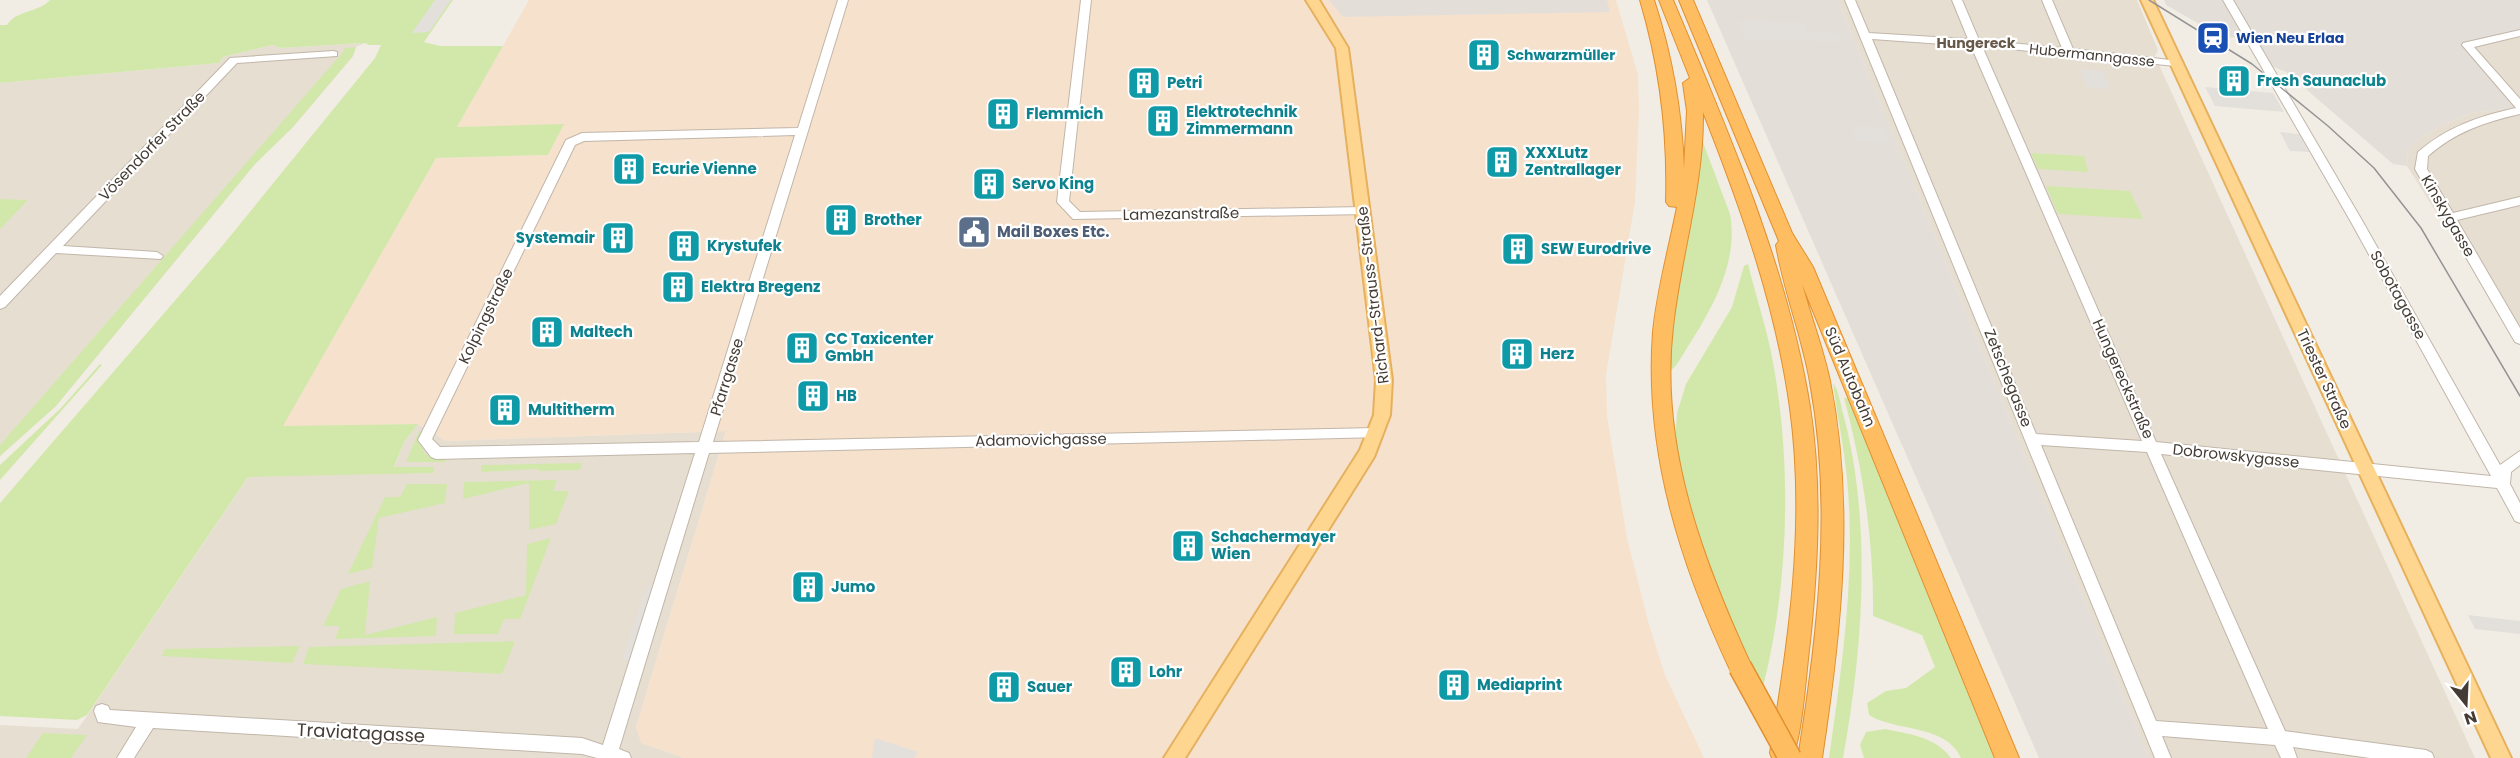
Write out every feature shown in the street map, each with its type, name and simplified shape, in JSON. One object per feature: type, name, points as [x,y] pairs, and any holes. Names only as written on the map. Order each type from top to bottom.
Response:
[{"type":"highway","points":[[1647,0],[1662,48],[1673,103],[1676,166],[1667,261],[1670,282]]},
{"type":"highway","points":[[1666,0],[1770,278],[1790,350],[1801,411],[1806,484],[1805,587],[1799,649],[1781,758]]},
{"type":"highway","name":"Süd Autobahn","points":[[1686,0],[1783,234],[1808,277],[2007,758]]},
{"type":"highway","points":[[1683,42],[1693,94],[1696,134],[1676,266],[1670,282],[1660,371],[1665,445],[1690,551],[1740,667],[1790,758]]},
{"type":"highway","points":[[1783,234],[1787,261],[1820,382],[1832,466],[1833,567],[1825,671],[1810,758]]},
{"type":"main road","name":"Richard-Strauss-Straße","points":[[1174,758],[1368,452],[1382,414],[1384,387],[1342,48],[1312,0]]},
{"type":"main road","name":"Triester Straße","points":[[2147,0],[2500,758]]},
{"type":"street","name":"Pfarrgasse","points":[[616,755],[706,446],[843,0]]},
{"type":"street","name":"Lamezanstraße","points":[[1086,0],[1064,202],[1077,216],[1363,211]]},
{"type":"street","name":"Zetschegasse","points":[[1850,0],[2163,758]]},
{"type":"street","name":"Hungereckstraße","points":[[1958,0],[2025,161],[2289,758]]},
{"type":"street","points":[[2047,0],[2069,52]]},
{"type":"street","name":"Sobotagasse","points":[[2228,0],[2273,75],[2503,483],[2520,518]]},
{"type":"street","points":[[2520,33],[2467,45],[2520,109]]},
{"type":"street","name":"Hubermanngasse","points":[[1866,36],[1977,43],[2175,63]]},
{"type":"street","name":"Vösendorfer Straße","points":[[0,304],[234,60],[333,54]]},
{"type":"street","name":"Kinskygasse","points":[[2520,109],[2472,121],[2435,142],[2421,155],[2421,169],[2520,339]]},
{"type":"street","name":"Kolpingstraße","points":[[706,446],[436,453],[425,440],[570,143],[582,137],[801,131]]},
{"type":"street","points":[[2450,218],[2520,201]]},
{"type":"street","points":[[52,249],[157,255]]},
{"type":"street","points":[[2506,314],[2520,311]]},
{"type":"street","name":"Adamovichgasse","points":[[706,446],[1376,433]]},
{"type":"street","name":"Dobrowskygasse","points":[[2033,439],[2153,447],[2503,483]]},
{"type":"street","points":[[2503,483],[2504,470],[2520,456]]},
{"type":"street","name":"Traviatagasse","points":[[102,711],[104,717],[582,746],[616,755]]},
{"type":"street","points":[[125,758],[149,720]]},
{"type":"street","points":[[2151,728],[2282,738],[2426,758]]},
{"type":"shaded area","points":[[435,0],[451,0],[429,32],[412,33]]},
{"type":"shaded area","points":[[529,0],[1616,0],[1638,75],[1639,110],[1635,202],[1606,375],[1607,416],[1627,538],[1649,625],[1665,675],[1704,758],[684,758],[641,743],[636,727],[726,431],[446,441],[418,424],[282,427],[436,158],[548,155],[563,125],[457,127]]},
{"type":"shaded area","points":[[1329,0],[1607,0],[1610,12],[1343,17]]},
{"type":"shaded area","points":[[1707,0],[1838,0],[2149,758],[2039,758]]},
{"type":"shaded area","points":[[1838,0],[2137,0],[2158,50],[2155,56],[2475,758],[2149,758]]},
{"type":"shaded area","points":[[2164,0],[2520,0],[2520,33],[2470,46],[2514,108],[2471,113],[2441,126],[2417,140],[2408,152],[2407,166],[2393,164],[2286,72],[2261,62],[2244,38],[2222,37],[2166,5]]},
{"type":"shaded area","points":[[1738,21],[1804,23],[1807,33],[1839,34],[1842,42],[1744,39]]},
{"type":"shaded area","points":[[2520,33],[2520,345],[2407,166],[2408,152],[2417,140],[2441,126],[2471,113],[2514,108],[2470,46]]},
{"type":"shaded area","points":[[365,43],[356,47],[353,56],[293,127],[255,164],[56,406],[0,456],[0,83],[219,63],[223,57],[273,45],[281,48]]},
{"type":"shaded area","points":[[2079,69],[2103,71],[2111,89],[2087,87]]},
{"type":"shaded area","points":[[2205,87],[2273,93],[2284,112],[2215,106]]},
{"type":"shaded area","points":[[1852,126],[1884,127],[1890,142],[1858,141]]},
{"type":"shaded area","points":[[2280,132],[2299,134],[2309,152],[2290,151]]},
{"type":"shaded area","points":[[418,424],[446,441],[726,431],[636,727],[642,743],[684,758],[0,758],[0,725],[78,729],[251,473],[394,468],[404,442]]},
{"type":"shaded area","points":[[647,586],[656,586],[634,660],[622,660]]},
{"type":"shaded area","points":[[2468,615],[2520,621],[2520,634],[2475,629]]},
{"type":"shaded area","points":[[875,738],[918,752],[914,758],[872,758]]},
{"type":"green space","points":[[50,0],[453,0],[424,42],[440,46],[503,46],[457,127],[564,124],[548,155],[436,158],[283,426],[418,424],[404,442],[394,467],[434,467],[433,473],[248,477],[87,715],[77,720],[0,716],[0,503],[223,245],[375,58],[381,45],[365,43],[281,48],[273,45],[223,57],[219,63],[0,83],[0,25],[7,25],[16,17]]},
{"type":"green space","points":[[356,47],[353,56],[293,127],[255,164],[56,406],[0,456],[0,445],[345,48]]},
{"type":"green space","points":[[1701,137],[1730,214],[1731,250],[1721,284],[1706,317],[1681,358],[1668,373],[1679,278]]},
{"type":"green space","points":[[2031,153],[2084,156],[2088,172],[2038,169]]},
{"type":"green space","points":[[2046,186],[2130,191],[2143,219],[2058,214]]},
{"type":"green space","points":[[0,199],[28,200],[0,229]]},
{"type":"green space","points":[[1748,264],[1773,362],[1783,442],[1785,483],[1783,566],[1772,648],[1763,687],[1723,609],[1680,478],[1675,442],[1677,413],[1686,384],[1732,307],[1744,266]]},
{"type":"green space","points":[[100,364],[102,365],[0,480],[0,465],[61,408]]},
{"type":"green space","points":[[1833,383],[1840,399],[1853,458],[1861,544],[1856,674],[1843,758],[1829,758],[1843,654],[1850,549],[1847,479]]},
{"type":"green space","points":[[1844,398],[1851,398],[1997,758],[1961,758],[1954,747],[1944,739],[1869,715],[1867,703],[1886,691],[1906,688],[1935,667],[1922,635],[1873,616],[1872,561],[1866,506],[1857,452]]},
{"type":"green space","points":[[419,431],[423,432],[420,443],[425,454],[447,459],[445,462],[406,462]]},
{"type":"green space","points":[[582,463],[580,470],[539,471],[537,469],[481,472],[481,465]]},
{"type":"green space","points":[[557,480],[553,491],[569,491],[556,524],[529,530],[529,483],[463,499],[464,482]]},
{"type":"green space","points":[[407,484],[447,484],[445,503],[379,518],[372,568],[348,574],[385,497],[400,497]]},
{"type":"green space","points":[[551,538],[520,619],[504,619],[498,634],[454,634],[455,613],[526,595],[527,544]]},
{"type":"green space","points":[[370,581],[365,635],[437,617],[436,636],[335,639],[340,626],[323,626],[341,589]]},
{"type":"green space","points":[[515,641],[502,674],[303,664],[309,647]]},
{"type":"green space","points":[[300,646],[292,663],[162,656],[165,649]]},
{"type":"green space","points":[[1885,729],[1930,741],[1938,745],[1951,758],[1864,758],[1860,745],[1866,732]]},
{"type":"green space","points":[[43,733],[87,735],[71,758],[26,758]]},
{"type":"tram line","points":[[2149,0],[2252,64],[2328,126],[2374,168],[2421,228],[2520,396]]},
{"type":"place","name":"Wien Neu Erlaa","points":[[2213,38]]},
{"type":"place","name":"Schwarzmüller","points":[[1484,55]]},
{"type":"place","name":"Fresh Saunaclub","points":[[2234,81]]},
{"type":"place","name":"Petri","points":[[1144,83]]},
{"type":"place","name":"Flemmich","points":[[1003,114]]},
{"type":"place","name":"Elektrotechnik Zimmermann","points":[[1163,121]]},
{"type":"place","name":"XXXLutz Zentrallager","points":[[1502,162]]},
{"type":"place","name":"Ecurie Vienne","points":[[629,169]]},
{"type":"place","name":"Servo King","points":[[989,184]]},
{"type":"place","name":"Brother","points":[[841,220]]},
{"type":"place","name":"Mail Boxes Etc.","points":[[974,232]]},
{"type":"place","name":"Systemair","points":[[618,238]]},
{"type":"place","name":"Krystufek","points":[[684,246]]},
{"type":"place","name":"SEW Eurodrive","points":[[1518,249]]},
{"type":"place","name":"Elektra Bregenz","points":[[678,287]]},
{"type":"place","name":"Maltech","points":[[547,332]]},
{"type":"place","name":"CC Taxicenter GmbH","points":[[802,348]]},
{"type":"place","name":"Herz","points":[[1517,354]]},
{"type":"place","name":"HB","points":[[813,396]]},
{"type":"place","name":"Multitherm","points":[[505,410]]},
{"type":"place","name":"Schachermayer Wien","points":[[1188,546]]},
{"type":"place","name":"Jumo","points":[[808,587]]},
{"type":"place","name":"Lohr","points":[[1126,672]]},
{"type":"place","name":"Mediaprint","points":[[1454,685]]},
{"type":"place","name":"Sauer","points":[[1004,687]]},
{"type":"district","name":"Hungereck","points":[[1976,43]]}]
